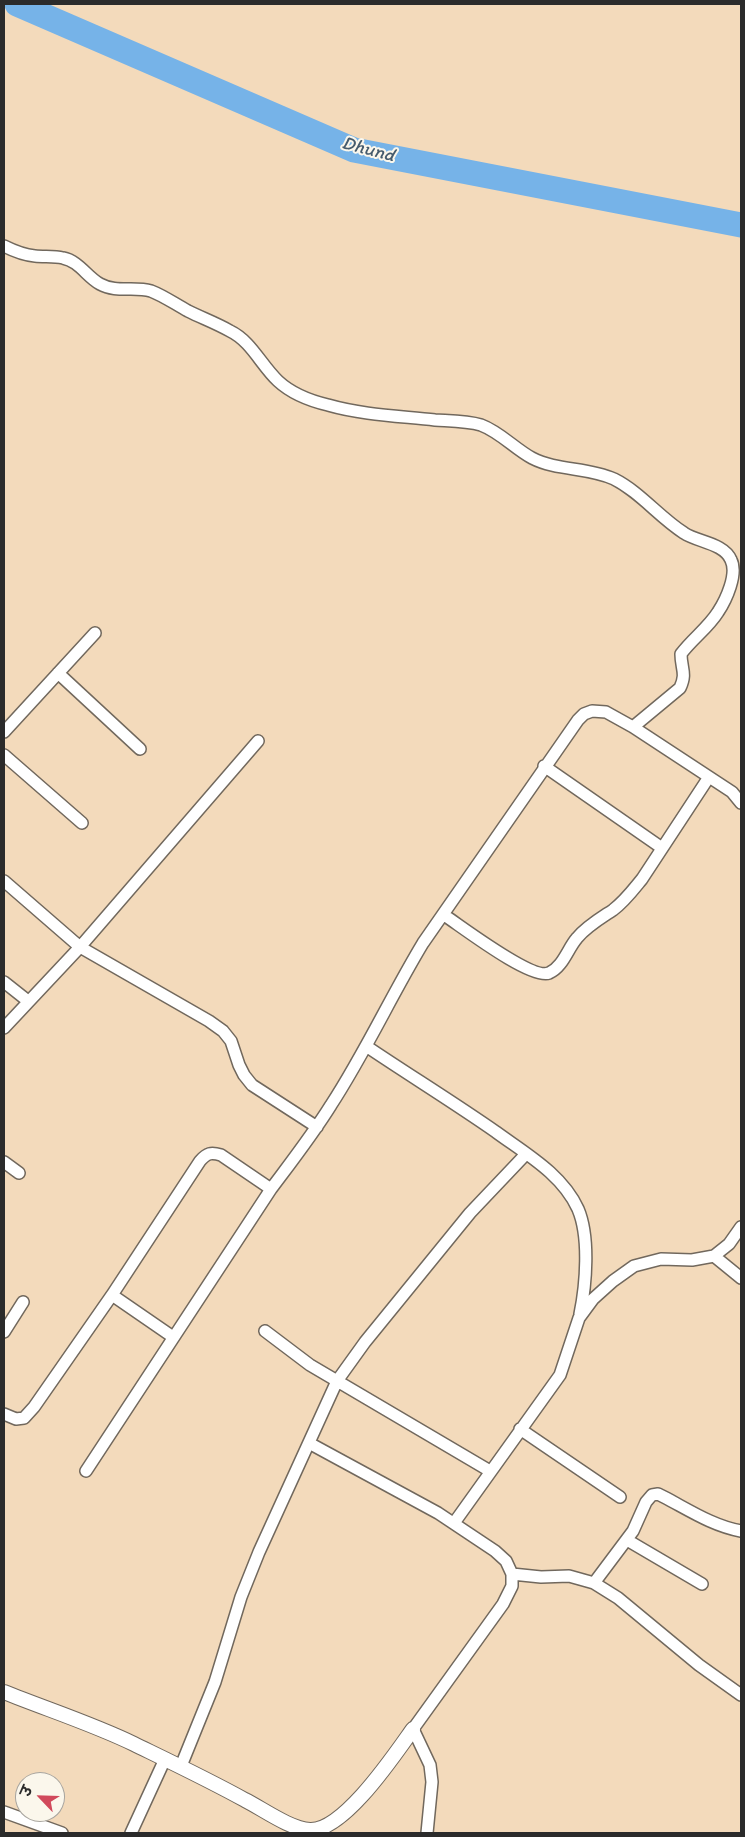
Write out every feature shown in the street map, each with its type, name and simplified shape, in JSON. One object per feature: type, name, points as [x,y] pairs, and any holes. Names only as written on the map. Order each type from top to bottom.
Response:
[{"type":"street","points":[[4,246],[22,254],[64,258],[76,264],[102,285],[114,288],[138,289],[163,296],[193,314],[234,332],[245,341],[277,380],[288,390],[300,395],[327,405],[351,410],[482,426],[533,458],[548,464],[601,474],[614,479],[628,487],[690,537],[720,548],[728,554],[733,562],[733,575],[726,597],[718,613],[681,654],[685,679],[680,688],[633,727]]},
{"type":"street","points":[[4,732],[95,633]]},
{"type":"street","points":[[58,673],[140,748]]},
{"type":"street","points":[[86,1471],[172,1337],[271,1189],[332,1104],[366,1046],[400,981],[544,766],[578,720],[584,714],[592,711],[606,712],[633,727],[732,792],[741,803]]},
{"type":"street","points":[[4,1028],[80,947],[258,741]]},
{"type":"street","points":[[4,754],[82,822]]},
{"type":"street","points":[[544,766],[662,848]]},
{"type":"street","points":[[444,915],[520,966],[536,973],[547,974],[558,967],[577,937],[630,894],[709,777]]},
{"type":"street","points":[[4,881],[80,947],[209,1021],[223,1031],[231,1041],[244,1075],[252,1085],[317,1127]]},
{"type":"street","points":[[4,982],[28,1001]]},
{"type":"street","points":[[366,1046],[452,1102],[526,1154],[562,1183],[578,1209],[585,1237],[584,1294],[579,1318],[560,1375],[552,1389],[520,1429],[454,1523]]},
{"type":"street","points":[[4,1414],[16,1419],[24,1418],[112,1295],[200,1161],[207,1154],[213,1152],[221,1155],[271,1189]]},
{"type":"street","points":[[181,1766],[215,1682],[248,1579],[337,1381],[365,1342],[470,1213],[526,1154]]},
{"type":"street","points":[[4,1162],[19,1173]]},
{"type":"street","points":[[579,1318],[593,1299],[634,1266],[661,1259],[692,1260],[714,1256],[730,1244],[741,1227]]},
{"type":"street","points":[[714,1256],[741,1278]]},
{"type":"street","points":[[112,1295],[172,1337]]},
{"type":"street","points":[[4,1332],[23,1302]]},
{"type":"street","points":[[264,1331],[310,1365],[490,1471]]},
{"type":"street","points":[[520,1429],[620,1497]]},
{"type":"street","points":[[4,1692],[131,1742],[181,1766],[294,1826],[311,1830],[324,1826],[350,1808],[388,1765],[503,1604],[512,1586],[512,1574],[506,1561],[495,1551],[454,1523],[309,1443]]},
{"type":"street","points":[[594,1583],[627,1540],[646,1502],[652,1495],[658,1494],[705,1519],[729,1529],[741,1531]]},
{"type":"street","points":[[627,1540],[702,1584]]},
{"type":"street","points":[[512,1574],[541,1577],[569,1576],[594,1583],[618,1598],[699,1665],[741,1695]]},
{"type":"street","points":[[413,1729],[430,1765],[432,1782],[427,1833]]},
{"type":"street","points":[[131,1833],[166,1759]]},
{"type":"street","points":[[4,1812],[62,1833]]},
{"type":"waterway","name":"Dhund","points":[[17,4],[354,150],[741,225]]}]
